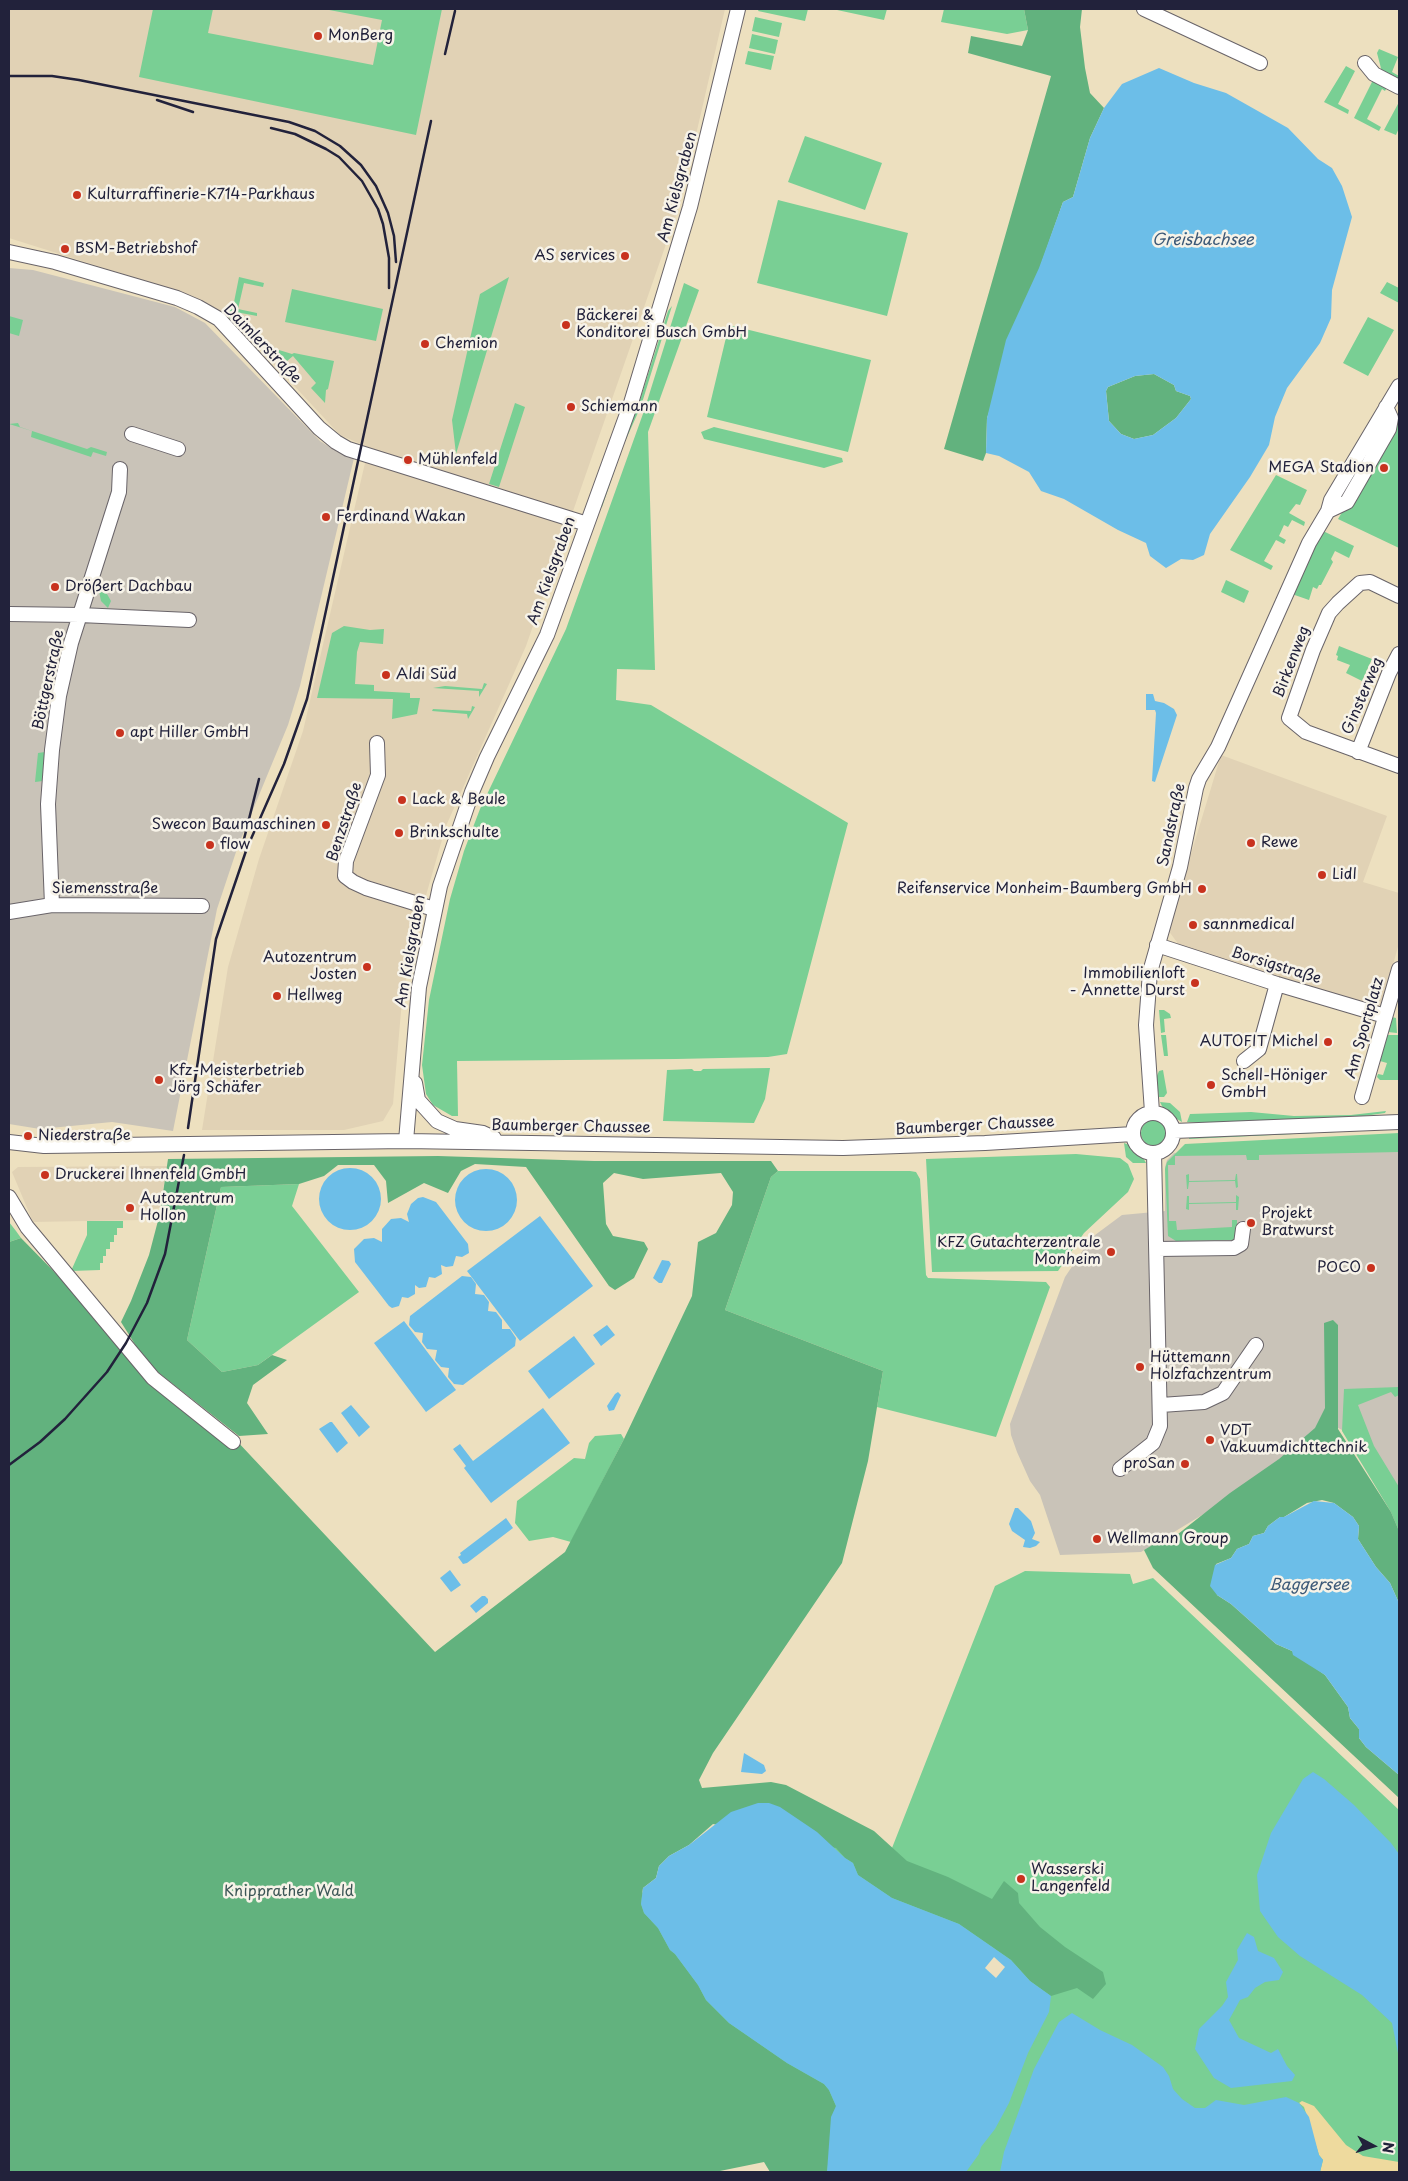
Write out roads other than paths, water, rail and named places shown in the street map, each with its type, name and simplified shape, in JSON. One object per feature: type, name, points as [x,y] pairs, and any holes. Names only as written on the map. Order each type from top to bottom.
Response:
[{"type":"street","name":"Am Kielsgraben","points":[[406,1141],[420,975],[443,877],[472,792],[487,757],[547,635],[631,404],[696,183],[738,9]]},
{"type":"street","points":[[1144,9],[1260,63]]},
{"type":"street","points":[[1365,63],[1374,74],[1399,87]]},
{"type":"street","name":"Daimlerstraße","points":[[9,252],[55,262],[198,306],[219,319],[322,431],[336,442],[359,452],[586,524]]},
{"type":"street","name":"Sandstraße","points":[[1152,1112],[1146,1025],[1150,972],[1180,867],[1199,779],[1218,747],[1309,543],[1328,511],[1331,500],[1399,386]]},
{"type":"street","points":[[132,434],[178,449]]},
{"type":"street","name":"Böttgerstraße","points":[[52,905],[48,837],[52,750],[59,696],[71,644],[119,492],[120,469]]},
{"type":"street","name":"Birkenweg","points":[[1399,596],[1370,582],[1360,583],[1338,603],[1329,613],[1314,648],[1289,718],[1306,732],[1399,766]]},
{"type":"street","points":[[9,614],[189,620]]},
{"type":"street","name":"Ginsterweg","points":[[1358,752],[1389,673],[1399,654]]},
{"type":"street","name":"Benzstraße","points":[[377,743],[378,775],[346,861],[345,876],[366,888],[434,909]]},
{"type":"street","name":"Siemensstraße","points":[[9,912],[52,905],[202,906]]},
{"type":"street","name":"Borsigstraße","points":[[1157,945],[1276,984],[1385,1016]]},
{"type":"street","name":"Am Sportplatz","points":[[1362,1096],[1399,969]]},
{"type":"street","points":[[1244,1061],[1259,1049],[1276,984]]},
{"type":"street","points":[[412,1065],[418,1100],[437,1121],[454,1128],[482,1133],[507,1142]]},
{"type":"street","points":[[1152,1112],[1164,1115],[1169,1120],[1174,1131],[1171,1144],[1161,1152],[1154,1153],[1142,1150],[1134,1140],[1133,1134],[1134,1126],[1138,1119],[1152,1112]]},
{"type":"street","points":[[1174,1131],[1399,1122]]},
{"type":"street","name":"Baumberger Chaussee","points":[[9,1142],[44,1146],[406,1141],[843,1148],[985,1143],[1133,1134]]},
{"type":"street","points":[[1120,1469],[1153,1443],[1160,1426],[1154,1153]]},
{"type":"street","points":[[9,1197],[28,1227],[153,1378],[233,1442]]},
{"type":"street","points":[[1157,1249],[1234,1248],[1242,1244],[1244,1229]]},
{"type":"street","points":[[1161,1405],[1204,1402],[1223,1393],[1238,1374],[1256,1345]]},
{"type":"water","name":"Greisbachsee","points":[[1159,68],[1194,83],[1226,93],[1288,128],[1318,159],[1332,168],[1342,186],[1352,217],[1332,290],[1331,318],[1320,343],[1287,388],[1275,417],[1269,445],[1250,477],[1210,534],[1204,555],[1193,560],[1181,559],[1166,568],[1150,556],[1146,543],[1118,530],[1064,499],[1041,491],[1029,472],[999,456],[986,453],[987,418],[1006,340],[1039,268],[1063,202],[1073,197],[1090,138],[1104,108],[1122,84]],"holes":[[[1154,374],[1174,385],[1176,391],[1190,396],[1191,399],[1176,418],[1153,435],[1134,439],[1121,434],[1109,421],[1106,391],[1108,387],[1135,376]]]},
{"type":"water","points":[[1146,694],[1153,694],[1155,701],[1164,703],[1174,709],[1177,715],[1155,782],[1152,781],[1156,713],[1155,710],[1146,710]]},
{"type":"water","points":[[350,1168],[367,1173],[372,1177],[376,1182],[381,1199],[376,1216],[372,1221],[367,1225],[350,1230],[333,1225],[328,1221],[324,1216],[319,1199],[324,1182],[328,1177],[333,1173]]},
{"type":"water","points":[[486,1169],[503,1174],[508,1178],[512,1183],[517,1200],[512,1217],[508,1222],[503,1226],[486,1231],[469,1226],[464,1222],[460,1217],[455,1200],[460,1183],[464,1178],[469,1174]]},
{"type":"water","points":[[423,1197],[436,1202],[468,1244],[469,1253],[462,1257],[456,1256],[453,1266],[446,1267],[441,1265],[442,1274],[435,1278],[429,1277],[426,1287],[419,1288],[415,1285],[415,1294],[408,1298],[402,1297],[399,1306],[392,1308],[355,1262],[354,1249],[364,1239],[374,1238],[382,1242],[382,1229],[391,1219],[401,1218],[409,1222],[407,1214],[411,1204],[418,1198]]},
{"type":"water","points":[[540,1216],[593,1286],[520,1341],[467,1271]]},
{"type":"water","points":[[662,1260],[669,1261],[671,1264],[662,1283],[659,1283],[653,1278]]},
{"type":"water","points":[[462,1276],[471,1277],[476,1284],[475,1294],[484,1295],[489,1302],[488,1311],[496,1312],[502,1320],[502,1329],[510,1329],[516,1338],[515,1346],[463,1385],[454,1384],[448,1377],[449,1368],[441,1367],[435,1360],[437,1350],[427,1349],[422,1342],[423,1333],[415,1332],[409,1325],[410,1316]]},
{"type":"water","points":[[404,1321],[456,1390],[426,1412],[374,1343]]},
{"type":"water","points":[[607,1325],[615,1335],[601,1346],[593,1335]]},
{"type":"water","points":[[574,1336],[595,1364],[549,1399],[528,1371]]},
{"type":"water","points":[[618,1392],[621,1395],[614,1410],[609,1411],[607,1406]]},
{"type":"water","points":[[351,1405],[370,1427],[359,1437],[341,1413]]},
{"type":"water","points":[[543,1408],[570,1443],[491,1503],[464,1468],[466,1466],[453,1449],[460,1444],[473,1461]]},
{"type":"water","points":[[332,1422],[348,1443],[337,1453],[319,1429]]},
{"type":"water","name":"Baggersee","points":[[1314,1501],[1334,1503],[1353,1517],[1359,1526],[1358,1539],[1376,1567],[1390,1583],[1399,1603],[1399,1775],[1366,1747],[1359,1738],[1359,1729],[1350,1718],[1348,1707],[1325,1675],[1293,1655],[1292,1651],[1276,1644],[1231,1604],[1217,1595],[1210,1586],[1215,1565],[1231,1558],[1237,1549],[1249,1544],[1253,1536],[1264,1533],[1268,1526],[1280,1517],[1284,1517]]},
{"type":"water","points":[[1015,1508],[1018,1508],[1031,1521],[1035,1533],[1032,1539],[1040,1542],[1036,1546],[1030,1548],[1023,1547],[1025,1540],[1012,1531],[1009,1524]]},
{"type":"water","points":[[506,1518],[513,1528],[467,1563],[463,1564],[458,1557],[461,1555],[460,1553]]},
{"type":"water","points":[[450,1570],[461,1585],[451,1592],[440,1578]]},
{"type":"water","points":[[482,1596],[488,1599],[488,1603],[476,1613],[470,1606]]},
{"type":"water","points":[[744,1753],[764,1765],[766,1771],[762,1774],[741,1772]]},
{"type":"water","points":[[1313,1772],[1354,1805],[1391,1843],[1399,1854],[1399,2058],[1392,2023],[1362,1995],[1300,1956],[1278,1937],[1260,1911],[1257,1875],[1271,1833],[1303,1779]]},
{"type":"water","points":[[758,1803],[769,1803],[780,1807],[817,1832],[853,1863],[858,1875],[892,1898],[959,1924],[1011,1960],[1030,1981],[1051,1996],[1049,2012],[1028,2053],[1009,2103],[995,2129],[981,2147],[979,2154],[966,2172],[827,2172],[831,2117],[836,2106],[829,2090],[824,2084],[787,2063],[729,2023],[706,2000],[698,1985],[670,1950],[658,1928],[644,1913],[641,1904],[643,1888],[656,1878],[659,1866],[669,1856],[689,1845],[731,1812]]},
{"type":"water","points":[[1247,1933],[1254,1937],[1258,1951],[1274,1958],[1283,1972],[1279,1980],[1265,1982],[1255,1988],[1248,1997],[1240,2000],[1229,2020],[1239,2038],[1271,2053],[1278,2049],[1287,2066],[1295,2075],[1292,2081],[1231,2088],[1214,2078],[1195,2049],[1199,2029],[1222,2006],[1228,1997],[1226,1982],[1238,1960],[1237,1950]]},
{"type":"water","points":[[1072,2013],[1100,2030],[1132,2045],[1163,2067],[1169,2076],[1173,2089],[1182,2099],[1195,2108],[1205,2108],[1216,2100],[1244,2105],[1286,2097],[1299,2103],[1309,2117],[1319,2155],[1323,2160],[1320,2172],[1000,2172],[1004,2152],[1034,2069],[1059,2022]]},
{"type":"railway","points":[[445,54],[455,11]]},
{"type":"railway","points":[[9,76],[52,76],[79,80],[289,122],[315,131],[340,146],[361,165],[376,186],[388,213],[394,236],[396,262]]},
{"type":"railway","points":[[157,100],[193,112]]},
{"type":"railway","points":[[188,1128],[216,939],[247,848],[284,764],[307,699],[431,121]]},
{"type":"railway","points":[[271,128],[295,134],[326,149],[339,157],[362,181],[378,209],[383,224],[389,258],[389,288]]},
{"type":"railway","points":[[244,839],[259,779]]},
{"type":"railway","points":[[9,1465],[40,1442],[65,1419],[107,1372],[126,1343],[147,1303],[165,1254],[184,1155]]},
{"type":"place","name":"MonBerg","points":[[318,36]]},
{"type":"place","name":"Kulturraffinerie-K714-Parkhaus","points":[[77,195]]},
{"type":"place","name":"BSM-Betriebshof","points":[[65,249]]},
{"type":"place","name":"AS services","points":[[625,256]]},
{"type":"place","name":"Bäckerei & Konditorei Busch GmbH","points":[[566,325]]},
{"type":"place","name":"Chemion","points":[[425,344]]},
{"type":"place","name":"Schiemann","points":[[571,407]]},
{"type":"place","name":"Mühlenfeld","points":[[408,460]]},
{"type":"place","name":"MEGA Stadion","points":[[1384,468]]},
{"type":"place","name":"Ferdinand Wakan","points":[[326,517]]},
{"type":"place","name":"Drößert Dachbau","points":[[55,587]]},
{"type":"place","name":"Aldi Süd","points":[[386,675]]},
{"type":"place","name":"apt Hiller GmbH","points":[[120,733]]},
{"type":"place","name":"Lack & Beule","points":[[402,800]]},
{"type":"place","name":"Swecon Baumaschinen","points":[[326,825]]},
{"type":"place","name":"Brinkschulte","points":[[399,833]]},
{"type":"place","name":"Rewe","points":[[1251,843]]},
{"type":"place","name":"flow","points":[[210,845]]},
{"type":"place","name":"Lidl","points":[[1322,875]]},
{"type":"place","name":"Reifenservice Monheim-Baumberg GmbH","points":[[1202,889]]},
{"type":"place","name":"sannmedical","points":[[1193,925]]},
{"type":"place","name":"Autozentrum Josten","points":[[367,967]]},
{"type":"place","name":"Immobilienloft - Annette Durst","points":[[1195,983]]},
{"type":"place","name":"Hellweg","points":[[277,996]]},
{"type":"place","name":"AUTOFIT Michel","points":[[1328,1042]]},
{"type":"place","name":"Kfz-Meisterbetrieb Jörg Schäfer","points":[[159,1080]]},
{"type":"place","name":"Schell-Höniger GmbH","points":[[1211,1085]]},
{"type":"place","name":"Niederstraße","points":[[28,1136]]},
{"type":"place","name":"Druckerei Ihnenfeld GmbH","points":[[45,1175]]},
{"type":"place","name":"Autozentrum Hollon","points":[[130,1208]]},
{"type":"place","name":"Projekt Bratwurst","points":[[1251,1223]]},
{"type":"place","name":"KFZ Gutachterzentrale Monheim","points":[[1111,1252]]},
{"type":"place","name":"POCO","points":[[1371,1268]]},
{"type":"place","name":"Hüttemann Holzfachzentrum","points":[[1140,1367]]},
{"type":"place","name":"VDT Vakuumdichttechnik","points":[[1210,1440]]},
{"type":"place","name":"proSan","points":[[1185,1464]]},
{"type":"place","name":"Wellmann Group","points":[[1097,1539]]},
{"type":"place","name":"Wasserski Langenfeld","points":[[1021,1879]]},
{"type":"park label","name":"Knipprather Wald","points":[[289,1892]]}]
